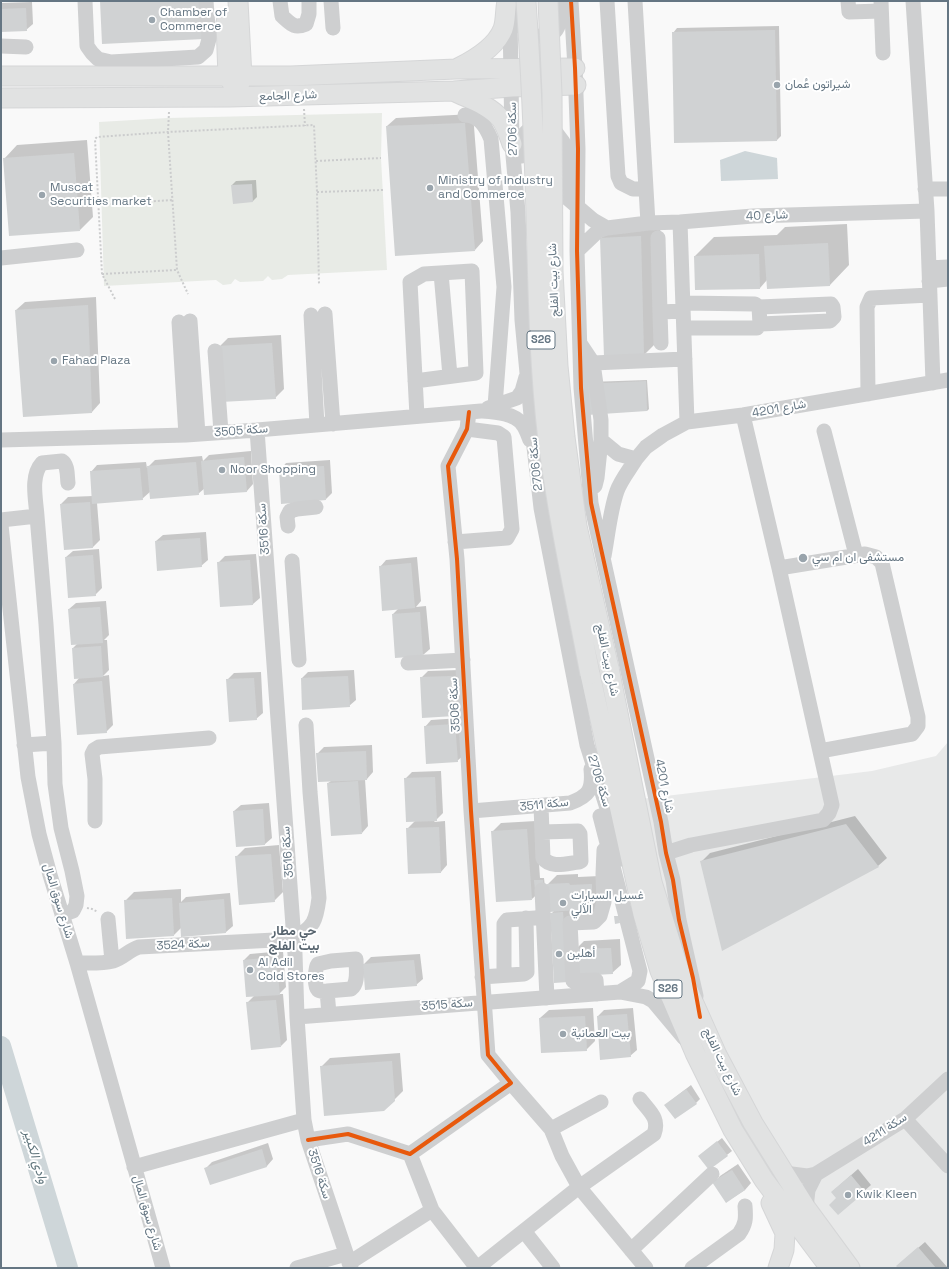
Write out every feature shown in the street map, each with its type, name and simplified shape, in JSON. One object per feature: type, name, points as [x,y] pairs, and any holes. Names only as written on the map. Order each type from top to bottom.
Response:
[{"type":"main road","points":[[225,1],[233,38],[239,85]]},
{"type":"main road","points":[[194,77],[206,72],[212,66],[233,38],[238,1]]},
{"type":"main road","points":[[456,69],[478,57],[496,40],[503,29],[508,1]]},
{"type":"main road","name":"شارع بيت الفلج","points":[[526,1],[532,93],[537,264],[542,364],[548,439],[561,531],[590,674],[643,914],[660,972],[695,1053],[733,1130],[764,1180],[830,1268]]},
{"type":"main road","name":"شارع بيت الفلج","points":[[548,1],[552,94],[553,271],[559,382],[564,437],[577,526],[609,668],[652,882],[679,970],[717,1055],[753,1123],[784,1173],[806,1208],[850,1268]]},
{"type":"main road","points":[[233,38],[255,62],[268,71],[291,76]]},
{"type":"main road","name":"شارع الجامع","points":[[1,98],[203,98],[239,85],[291,76],[456,69],[510,68],[576,77]]},
{"type":"main road","name":"شارع الجامع","points":[[1,76],[194,77],[239,85],[454,91],[512,87],[576,77]]},
{"type":"main road","points":[[454,91],[482,104],[500,119],[506,128],[512,144]]},
{"type":"main road","points":[[764,1180],[771,1203],[785,1233],[784,1250],[778,1268]]},
{"type":"street","points":[[85,1],[87,46],[98,58],[111,62],[198,57],[206,50],[209,39],[206,1]]},
{"type":"street","points":[[280,1],[282,16],[291,24],[299,27],[306,24],[309,14],[309,1]]},
{"type":"street","points":[[331,1],[333,28]]},
{"type":"street","name":"سكة 2706","points":[[508,1],[512,87],[512,144],[518,212],[522,320],[541,508],[587,745],[630,884],[643,914]]},
{"type":"street","points":[[516,1],[518,20],[524,28],[534,35],[547,37],[554,33],[560,22],[558,1]]},
{"type":"street","points":[[571,1],[576,77],[578,207],[577,251],[582,388],[590,503],[603,561]]},
{"type":"street","points":[[607,1],[618,176],[621,183],[633,189],[646,189]]},
{"type":"street","points":[[635,1],[648,224]]},
{"type":"street","points":[[848,1],[849,12],[881,6],[883,53]]},
{"type":"street","points":[[913,1],[926,189],[933,383]]},
{"type":"street","points":[[1,46],[26,46]]},
{"type":"street","name":"سكة 3506","points":[[465,115],[471,115],[479,120],[486,127],[491,139],[504,287],[482,409],[467,429],[448,466],[455,542],[471,811],[488,1055],[551,1129],[562,1156],[579,1187],[646,1268]]},
{"type":"street","points":[[518,212],[522,201],[522,137],[530,127],[543,124],[551,126],[563,142],[565,149],[566,197],[593,220],[607,228]]},
{"type":"street","points":[[926,189],[948,189]]},
{"type":"street","name":"40 شارع","points":[[577,251],[598,230],[607,228],[753,216],[927,211]]},
{"type":"street","points":[[680,222],[687,422]]},
{"type":"street","points":[[658,238],[661,343]]},
{"type":"street","points":[[1,258],[77,250]]},
{"type":"street","points":[[930,281],[948,267]]},
{"type":"street","points":[[415,381],[476,373],[472,272],[424,274],[410,282],[415,381],[417,416]]},
{"type":"street","points":[[441,273],[450,376]]},
{"type":"street","points":[[868,394],[868,307],[871,298],[930,281],[948,279]]},
{"type":"street","points":[[660,312],[683,307],[754,304],[760,307],[831,304],[834,317],[830,321],[760,324],[757,328],[684,328]]},
{"type":"street","points":[[760,307],[760,324]]},
{"type":"street","points":[[317,425],[318,315],[333,424]]},
{"type":"street","points":[[185,322],[192,434]]},
{"type":"street","points":[[580,345],[593,363],[601,420],[601,440],[597,478],[590,503]]},
{"type":"street","points":[[215,351],[221,432]]},
{"type":"street","points":[[593,363],[685,359]]},
{"type":"street","name":"سكة 3505","points":[[1,440],[192,434],[257,430],[482,409],[517,398],[522,391],[528,370]]},
{"type":"street","name":"شارع 4201","points":[[700,1016],[693,978],[679,920],[673,880],[666,853],[661,822],[603,561],[610,530],[612,509],[617,490],[636,459],[646,447],[663,435],[687,422],[743,415],[948,380]]},
{"type":"street","name":"سكة 3505","points":[[482,409],[515,418],[522,424],[534,447]]},
{"type":"street","points":[[666,853],[691,845],[823,820],[832,805],[743,415]]},
{"type":"street","points":[[455,542],[507,538],[512,529],[504,437],[498,433],[467,429]]},
{"type":"street","name":"سكة 3516","points":[[257,430],[294,939],[297,1016],[304,1120],[308,1140],[348,1262]]},
{"type":"street","points":[[824,431],[856,555]]},
{"type":"street","points":[[601,440],[618,454],[636,459]]},
{"type":"street","points":[[62,915],[73,911],[76,905],[76,888],[60,828],[55,784],[54,743],[35,485],[38,467],[42,463],[62,461],[65,463],[68,482]]},
{"type":"street","points":[[288,526],[287,518],[290,511],[316,508]]},
{"type":"street","points":[[1,520],[37,516]]},
{"type":"street","name":"شارع سوق المال","points":[[1,525],[24,745],[28,777],[39,834],[163,1268]]},
{"type":"street","points":[[779,568],[864,554],[876,557],[882,563],[918,717],[918,726],[912,734],[820,751]]},
{"type":"street","points":[[292,561],[299,660]]},
{"type":"street","points":[[408,663],[463,660]]},
{"type":"street","points":[[294,939],[312,925],[317,915],[319,898],[306,725]]},
{"type":"street","points":[[95,821],[92,754],[94,750],[99,747],[209,738]]},
{"type":"street","points":[[24,745],[54,743]]},
{"type":"street","points":[[587,745],[592,780]]},
{"type":"street","name":"سكة 3511","points":[[471,811],[570,803],[584,798],[590,790],[592,780]]},
{"type":"street","name":"سكة 3515","points":[[592,780],[605,837],[640,971],[638,981],[620,992]]},
{"type":"street","points":[[541,806],[542,832]]},
{"type":"street","points":[[573,988],[570,923],[594,922],[600,916],[604,902],[603,874],[605,837]]},
{"type":"street","points":[[542,890],[547,998]]},
{"type":"street","points":[[482,977],[524,974],[527,972],[526,918]]},
{"type":"street","points":[[479,925],[504,924],[507,920],[543,918]]},
{"type":"street","points":[[108,919],[112,961]]},
{"type":"street","points":[[504,924],[504,975]]},
{"type":"street","name":"سكة 3524","points":[[77,963],[112,961],[123,957],[130,950],[139,947],[294,939]]},
{"type":"street","points":[[355,954],[356,984],[351,989],[327,991],[318,991],[316,971],[318,964],[355,954]]},
{"type":"street","name":"سكة 3515","points":[[297,1016],[547,998],[573,988],[597,994],[620,992],[646,997],[653,1001],[666,1015],[695,1053]]},
{"type":"street","points":[[327,991],[329,1014]]},
{"type":"street","name":"سكة 4211","points":[[784,1173],[807,1176],[816,1174],[905,1119],[948,1079]]},
{"type":"street","points":[[410,1154],[511,1083]]},
{"type":"street","points":[[410,1154],[432,1210],[477,1268],[579,1187],[654,1134],[657,1126],[655,1118],[640,1099]]},
{"type":"street","points":[[551,1129],[601,1102]]},
{"type":"street","points":[[905,1119],[948,1166]]},
{"type":"street","points":[[134,1166],[304,1120]]},
{"type":"street","points":[[308,1140],[348,1134],[410,1154]]},
{"type":"street","points":[[631,1250],[712,1174]]},
{"type":"street","points":[[806,1208],[808,1190],[816,1174]]},
{"type":"street","points":[[692,1268],[739,1234],[746,1219],[745,1206]]},
{"type":"street","points":[[297,1268],[348,1262],[432,1210]]},
{"type":"street","points":[[524,1231],[553,1268]]},
{"type":"path","points":[[297,108],[304,108],[305,126]]},
{"type":"path","points":[[169,110],[168,132],[177,270],[188,294]]},
{"type":"path","points":[[115,299],[102,274],[96,138],[168,132],[314,126],[319,285]]},
{"type":"path","points":[[316,161],[381,158]]},
{"type":"path","points":[[317,192],[383,190]]},
{"type":"path","points":[[98,205],[172,200]]},
{"type":"path","points":[[102,274],[177,270]]},
{"type":"path","points":[[76,905],[92,908],[108,919]]},
{"type":"shaded area","points":[[382,113],[381,158],[387,270],[288,275],[282,279],[272,280],[268,276],[263,281],[240,282],[235,279],[231,284],[223,285],[216,280],[104,286],[99,122],[168,118]]},
{"type":"shaded area","points":[[745,151],[777,158],[778,179],[721,181],[720,160]]},
{"type":"shaded area","points":[[948,742],[948,1268],[816,1268],[835,1253],[738,1118],[669,920],[641,799],[872,771],[936,756]]},
{"type":"building","name":"Chamber of Commerce","points":[[100,1],[202,1],[204,39],[102,44]]},
{"type":"building","points":[[26,8],[27,31],[1,32],[1,9]]},
{"type":"building","name":"شيراتون عُمان","points":[[775,30],[777,141],[674,143],[672,32]]},
{"type":"building","name":"Ministry of Industry and Commerce","points":[[465,123],[475,251],[395,256],[386,126]]},
{"type":"building","name":"Muscat Securities market","points":[[74,153],[80,231],[9,236],[3,158]]},
{"type":"building","points":[[252,184],[253,202],[233,204],[231,185]]},
{"type":"building","points":[[641,236],[644,356],[604,357],[600,238]]},
{"type":"building","points":[[828,243],[830,286],[767,289],[764,246]]},
{"type":"building","points":[[759,254],[760,289],[695,290],[694,256]]},
{"type":"building","name":"Fahad Plaza","points":[[88,305],[92,413],[23,417],[15,310]]},
{"type":"building","points":[[272,343],[276,399],[221,402],[218,346]]},
{"type":"building","points":[[646,381],[647,411],[587,415],[586,384]]},
{"type":"building","points":[[244,457],[247,492],[204,495],[201,461]]},
{"type":"building","points":[[196,462],[199,495],[150,499],[147,466]]},
{"type":"building","points":[[324,466],[326,500],[281,504],[279,469]]},
{"type":"building","points":[[140,468],[143,500],[92,504],[90,471]]},
{"type":"building","points":[[90,502],[93,548],[64,550],[60,504]]},
{"type":"building","points":[[200,538],[202,567],[157,571],[155,541]]},
{"type":"building","points":[[93,555],[96,596],[68,598],[65,557]]},
{"type":"building","points":[[250,560],[253,605],[220,607],[217,562]]},
{"type":"building","points":[[411,563],[415,608],[382,611],[379,566]]},
{"type":"building","points":[[100,607],[103,643],[71,645],[68,609]]},
{"type":"building","points":[[420,612],[423,656],[395,658],[392,614]]},
{"type":"building","points":[[101,646],[103,677],[74,679],[72,648]]},
{"type":"building","points":[[348,676],[350,707],[302,710],[301,678]]},
{"type":"building","points":[[453,676],[455,716],[422,718],[420,677]]},
{"type":"building","points":[[254,678],[257,720],[229,722],[226,679]]},
{"type":"building","points":[[102,681],[107,733],[77,735],[73,684]]},
{"type":"building","points":[[455,724],[458,762],[426,764],[424,726]]},
{"type":"building","points":[[366,751],[367,780],[318,782],[316,753]]},
{"type":"building","points":[[435,777],[437,821],[406,822],[404,778]]},
{"type":"building","points":[[358,781],[362,834],[331,836],[327,783]]},
{"type":"building","points":[[263,809],[265,845],[236,847],[233,811]]},
{"type":"building","points":[[846,824],[879,867],[722,951],[700,861]]},
{"type":"building","points":[[439,827],[441,873],[408,874],[406,828]]},
{"type":"building","points":[[527,829],[532,900],[496,902],[491,831]]},
{"type":"building","points":[[271,854],[275,902],[239,905],[235,856]]},
{"type":"building","points":[[534,880],[543,880],[543,890],[535,890]]},
{"type":"building","name":"غسيل السيارات الآلي","points":[[569,883],[570,885],[592,884],[592,895],[588,896],[589,918],[578,919],[577,910],[549,912],[547,884]]},
{"type":"building","points":[[172,898],[174,936],[126,939],[124,900]]},
{"type":"building","points":[[224,899],[226,933],[181,937],[179,903]]},
{"type":"building","points":[[563,912],[568,982],[554,983],[550,913]]},
{"type":"building","points":[[614,916],[619,916],[620,923],[615,924]]},
{"type":"building","points":[[611,948],[613,974],[575,976],[574,949]]},
{"type":"building","points":[[276,957],[280,995],[246,997],[243,960]]},
{"type":"building","points":[[414,960],[417,986],[365,990],[363,964]]},
{"type":"building","points":[[276,1000],[281,1047],[251,1050],[246,1002]]},
{"type":"building","points":[[627,1014],[631,1057],[600,1060],[597,1016]]},
{"type":"building","name":"بيت العمانية","points":[[585,1016],[587,1051],[541,1053],[539,1018]]},
{"type":"building","points":[[392,1061],[395,1101],[384,1111],[324,1116],[320,1066]]},
{"type":"building","points":[[686,1089],[697,1104],[675,1119],[664,1105]]},
{"type":"building","points":[[717,1141],[728,1156],[709,1170],[698,1156]]},
{"type":"building","points":[[262,1149],[267,1167],[210,1185],[204,1168]]},
{"type":"building","points":[[732,1170],[745,1190],[726,1203],[712,1182]]},
{"type":"building","name":"Kwik Kleen","points":[[851,1175],[865,1192],[838,1215],[829,1205],[836,1198],[831,1192]]},
{"type":"building","points":[[918,1247],[936,1268],[898,1268],[896,1266]]},
{"type":"waterway","name":"وادي الكبير","points":[[1,1046],[68,1268]]},
{"type":"cycle path","points":[[571,1],[578,149],[577,251],[581,388],[591,503],[661,822],[666,853],[673,880],[679,920],[693,978],[700,1017]]},
{"type":"cycle path","points":[[308,1140],[348,1134],[410,1154],[511,1083],[488,1055],[471,811],[457,559],[448,466],[467,429],[469,412]]},
{"type":"place","name":"Chamber of Commerce","points":[[152,20]]},
{"type":"place","name":"شيراتون عُمان","points":[[777,85]]},
{"type":"place","name":"Ministry of Industry and Commerce","points":[[430,188]]},
{"type":"place","name":"Muscat Securities market","points":[[42,195]]},
{"type":"place","name":"Fahad Plaza","points":[[54,361]]},
{"type":"place","name":"Noor Shopping","points":[[222,470]]},
{"type":"place","name":"مستشفى ان ام سي","points":[[803,558]]},
{"type":"place","name":"غسيل السيارات الآلي","points":[[563,903]]},
{"type":"place","name":"أهلين","points":[[559,954]]},
{"type":"place","name":"Al Adil Cold Stores","points":[[250,970]]},
{"type":"place","name":"بيت العمانية","points":[[563,1034]]},
{"type":"place","name":"Kwik Kleen","points":[[848,1195]]},
{"type":"district","name":"حي مطار بيت الفلج","points":[[294,938]]}]
